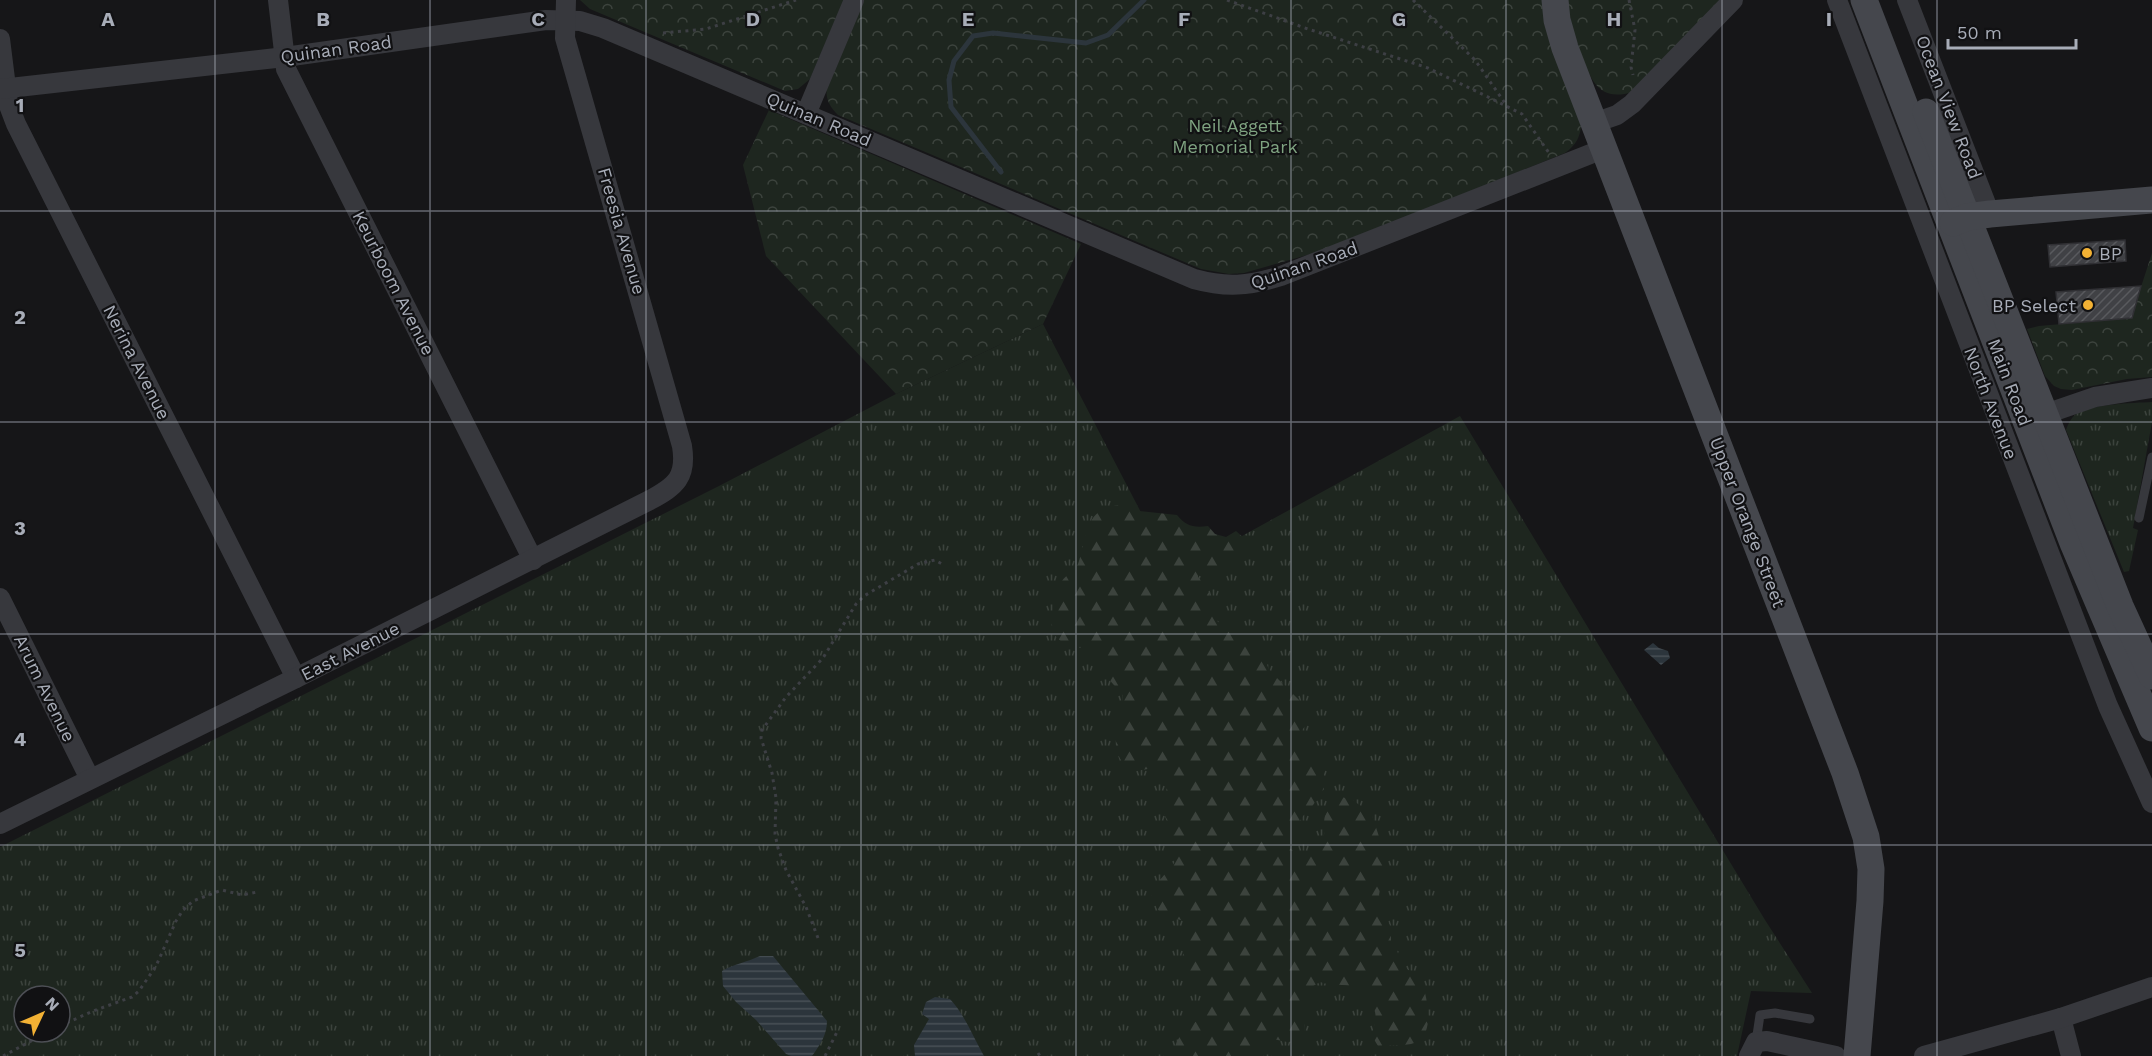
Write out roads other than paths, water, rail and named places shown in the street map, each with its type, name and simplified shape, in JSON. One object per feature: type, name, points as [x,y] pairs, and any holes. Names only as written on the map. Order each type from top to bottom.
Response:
[{"type":"main road","name":"Upper Orange Street","points":[[1555,0],[1562,40],[1845,773],[1866,837],[1871,869],[1870,901],[1857,1056]]},
{"type":"main road","name":"Main Road","points":[[1864,0],[1969,218]]},
{"type":"main road","name":"Main Road","points":[[1883,0],[1969,218],[2035,418],[2073,543],[2152,728]]},
{"type":"main road","points":[[1969,218],[2152,200]]},
{"type":"main road","name":"Main Road","points":[[2035,418],[2120,606],[2146,650],[2152,676]]},
{"type":"street","name":"Keurboom Avenue","points":[[278,0],[286,69],[533,560]]},
{"type":"street","name":"Freesia Avenue","points":[[566,0],[565,38],[682,446],[684,462]]},
{"type":"street","points":[[806,114],[854,0]]},
{"type":"street","points":[[1594,123],[1617,115],[1639,98],[1733,0]]},
{"type":"street","name":"North Avenue","points":[[1837,0],[2108,706],[2152,803]]},
{"type":"street","name":"Ocean View Road","points":[[1907,0],[1969,218]]},
{"type":"street","name":"Quinan Road","points":[[3,88],[285,57],[546,21],[580,21],[646,46],[1194,279],[1214,285],[1228,286],[1257,283],[1281,276],[1603,149]]},
{"type":"street","name":"Nerina Avenue","points":[[0,39],[3,88],[16,124],[296,678]]},
{"type":"street","points":[[2035,418],[2095,397],[2152,388]]},
{"type":"street","name":"East Avenue","points":[[0,824],[533,560],[666,491],[680,476],[684,462]]},
{"type":"street","name":"Arum Avenue","points":[[0,598],[90,779]]},
{"type":"street","points":[[1924,1056],[2061,1018],[2152,987]]},
{"type":"street","points":[[2061,1018],[2071,1056]]},
{"type":"street","points":[[1753,1049],[1767,1041],[1800,1052],[1836,1056]]},
{"type":"lane","points":[[2139,519],[2152,457]]},
{"type":"lane","points":[[1753,1049],[1760,1015],[1775,1013],[1810,1019]]},
{"type":"waterway","points":[[1001,172],[951,107],[949,80],[954,61],[973,36],[993,33],[1086,43],[1108,35],[1144,0]]},
{"type":"place","name":"BP","points":[[2087,253]]},
{"type":"place","name":"BP Select","points":[[2088,305]]},
{"type":"park label","name":"Neil Aggett Memorial Park","points":[[1235,135]]}]
